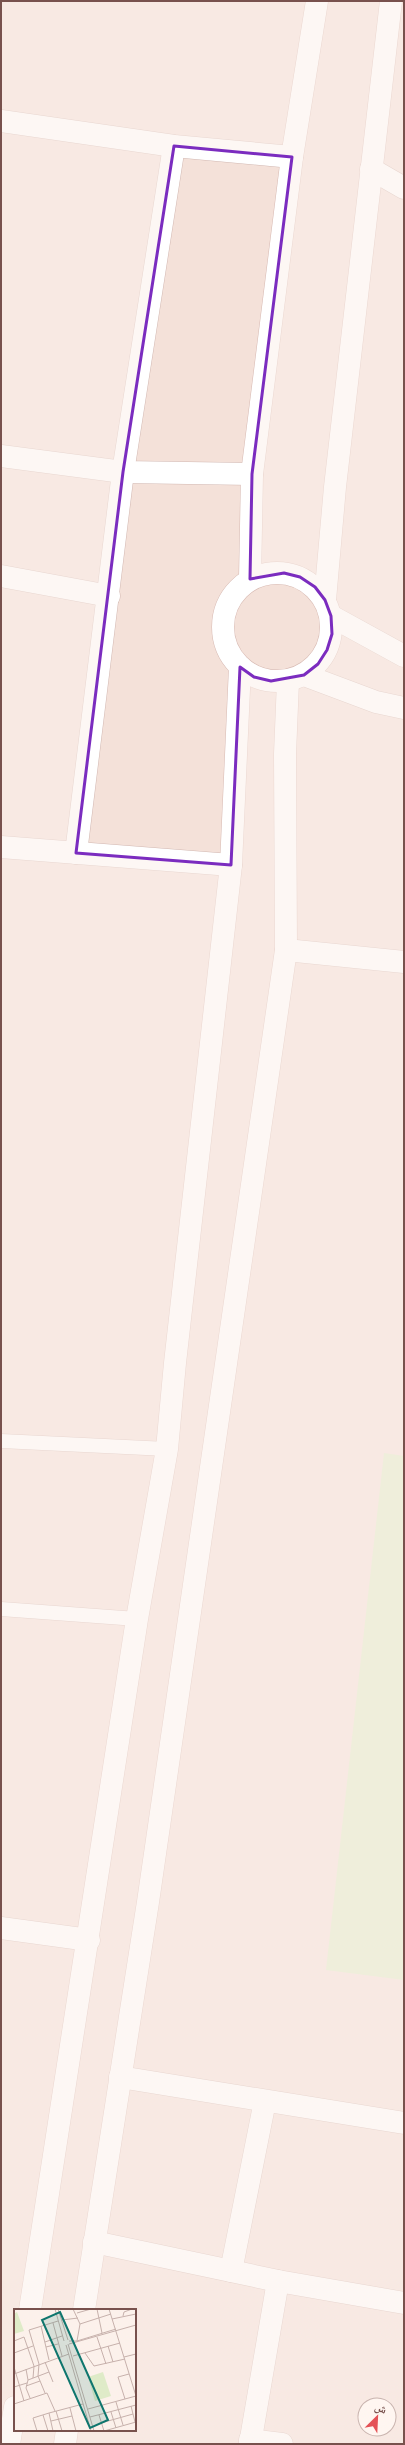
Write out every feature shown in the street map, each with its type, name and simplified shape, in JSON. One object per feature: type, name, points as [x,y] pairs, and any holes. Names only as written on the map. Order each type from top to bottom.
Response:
[{"type":"main road","points":[[250,579],[252,474],[292,157],[317,1]]},
{"type":"main road","points":[[391,1],[335,487],[328,608],[332,634],[327,650],[318,664],[296,678],[271,682],[254,677],[240,667],[229,654],[224,638],[223,620],[231,599],[237,590],[250,579],[267,573],[284,572],[300,577],[310,584],[328,608],[404,656]]},
{"type":"main road","points":[[1,121],[174,146],[292,157]]},
{"type":"main road","points":[[76,853],[109,596],[123,472],[174,146]]},
{"type":"main road","points":[[371,169],[404,188]]},
{"type":"main road","points":[[1,456],[123,472],[252,474]]},
{"type":"main road","points":[[1,576],[109,596]]},
{"type":"main road","points":[[30,2309],[89,1940],[137,1619],[167,1449],[175,1363],[231,865],[240,667]]},
{"type":"main road","points":[[296,678],[376,702],[404,708]]},
{"type":"main road","points":[[84,2309],[150,1887],[286,950],[285,754],[296,678]]},
{"type":"main road","points":[[1,847],[231,865]]},
{"type":"main road","points":[[286,950],[404,962]]},
{"type":"main road","points":[[1,1928],[89,1940]]},
{"type":"main road","points":[[120,2077],[404,2123]]},
{"type":"main road","points":[[231,2271],[265,2101]]},
{"type":"main road","points":[[94,2242],[278,2281],[404,2303]]},
{"type":"main road","points":[[278,2281],[250,2442],[282,2444]]},
{"type":"main road","points":[[9,2444],[14,2413]]},
{"type":"main road","points":[[65,2444],[67,2431]]},
{"type":"lane","points":[[1,1441],[167,1449]]},
{"type":"lane","points":[[1,1609],[137,1619]]},
{"type":"highlighted area","points":[[174,146],[292,157],[252,474],[250,579],[284,573],[300,577],[315,587],[325,600],[331,616],[332,634],[327,650],[318,664],[304,675],[271,681],[254,677],[240,667],[231,865],[76,853],[123,472]]},
{"type":"shaded area","points":[[1,1],[404,1],[404,2444],[1,2444]]},
{"type":"green space","points":[[384,1453],[404,1456],[404,1980],[326,1970]]}]
